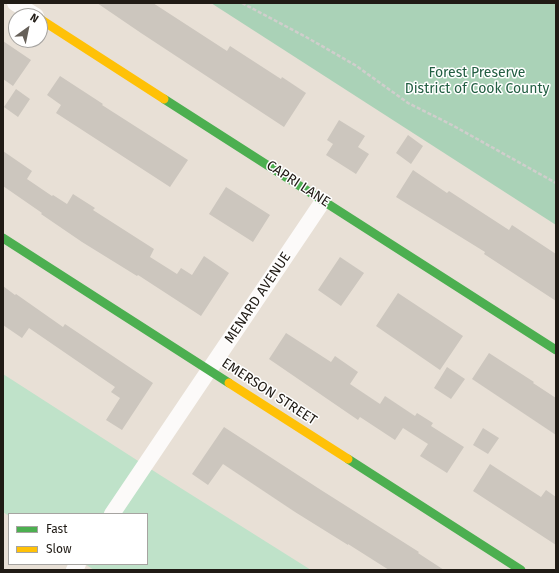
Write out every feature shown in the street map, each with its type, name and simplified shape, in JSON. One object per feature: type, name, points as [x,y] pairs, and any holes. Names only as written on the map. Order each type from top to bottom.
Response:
[{"type":"street","name":"CAPRI LANE","points":[[48,24],[556,350]]},
{"type":"street","name":"MENARD AVENUE","points":[[113,513],[324,201]]},
{"type":"street","name":"EMERSON STREET","points":[[3,238],[521,570]]},
{"type":"path","points":[[242,3],[306,37],[354,65],[408,103],[452,124],[556,183]]},
{"type":"green space","name":"Forest Preserve District of Cook County","points":[[211,3],[556,3],[556,225]]},
{"type":"green space","points":[[3,374],[311,570],[94,570],[86,565],[148,565],[148,513],[8,513],[8,515],[3,512]]},
{"type":"building","points":[[97,3],[153,3],[227,51],[230,46],[281,79],[282,77],[306,93],[284,127]]},
{"type":"building","points":[[3,41],[8,44],[8,48],[13,48],[31,60],[13,86],[3,79]]},
{"type":"building","points":[[60,76],[103,104],[102,105],[188,160],[170,187],[56,113],[61,105],[47,95]]},
{"type":"building","points":[[16,89],[30,99],[18,117],[4,107]]},
{"type":"building","points":[[339,120],[365,136],[358,147],[369,154],[356,174],[326,155],[333,144],[327,140]]},
{"type":"building","points":[[408,135],[423,146],[411,164],[396,153]]},
{"type":"building","points":[[3,151],[32,171],[27,179],[67,204],[73,194],[95,208],[93,210],[154,249],[150,257],[177,274],[181,268],[192,275],[204,256],[229,273],[201,316],[138,275],[137,276],[82,242],[3,186]]},
{"type":"building","points":[[413,170],[447,193],[449,191],[509,230],[512,225],[556,254],[556,301],[484,254],[485,252],[396,197]]},
{"type":"building","points":[[226,187],[270,215],[253,242],[209,214]]},
{"type":"building","points":[[340,257],[364,273],[341,306],[318,290]]},
{"type":"building","points":[[3,286],[63,327],[65,324],[153,383],[122,430],[106,420],[120,398],[111,392],[115,387],[29,328],[22,338],[3,325]]},
{"type":"building","points":[[398,293],[463,336],[440,370],[376,326]]},
{"type":"building","points":[[286,333],[331,362],[335,356],[358,372],[350,384],[380,404],[385,396],[415,416],[417,413],[433,423],[431,426],[464,447],[447,473],[420,456],[428,444],[403,428],[395,440],[360,417],[358,420],[269,359]]},
{"type":"building","points":[[489,353],[556,398],[556,435],[472,379]]},
{"type":"building","points":[[447,367],[465,379],[451,399],[434,388]]},
{"type":"building","points":[[224,427],[419,552],[418,553],[444,570],[389,570],[295,512],[223,464],[208,485],[192,474]]},
{"type":"building","points":[[483,428],[499,438],[488,454],[473,445]]},
{"type":"building","points":[[490,464],[541,497],[546,490],[556,497],[556,545],[473,491]]},
{"type":"traffic: fast","points":[[164,99],[556,350]]},
{"type":"traffic: fast","points":[[3,238],[229,383]]},
{"type":"traffic: fast","points":[[348,459],[521,570]]},
{"type":"traffic: slow","points":[[48,24],[164,99]]},
{"type":"traffic: slow","points":[[229,383],[348,459]]}]
